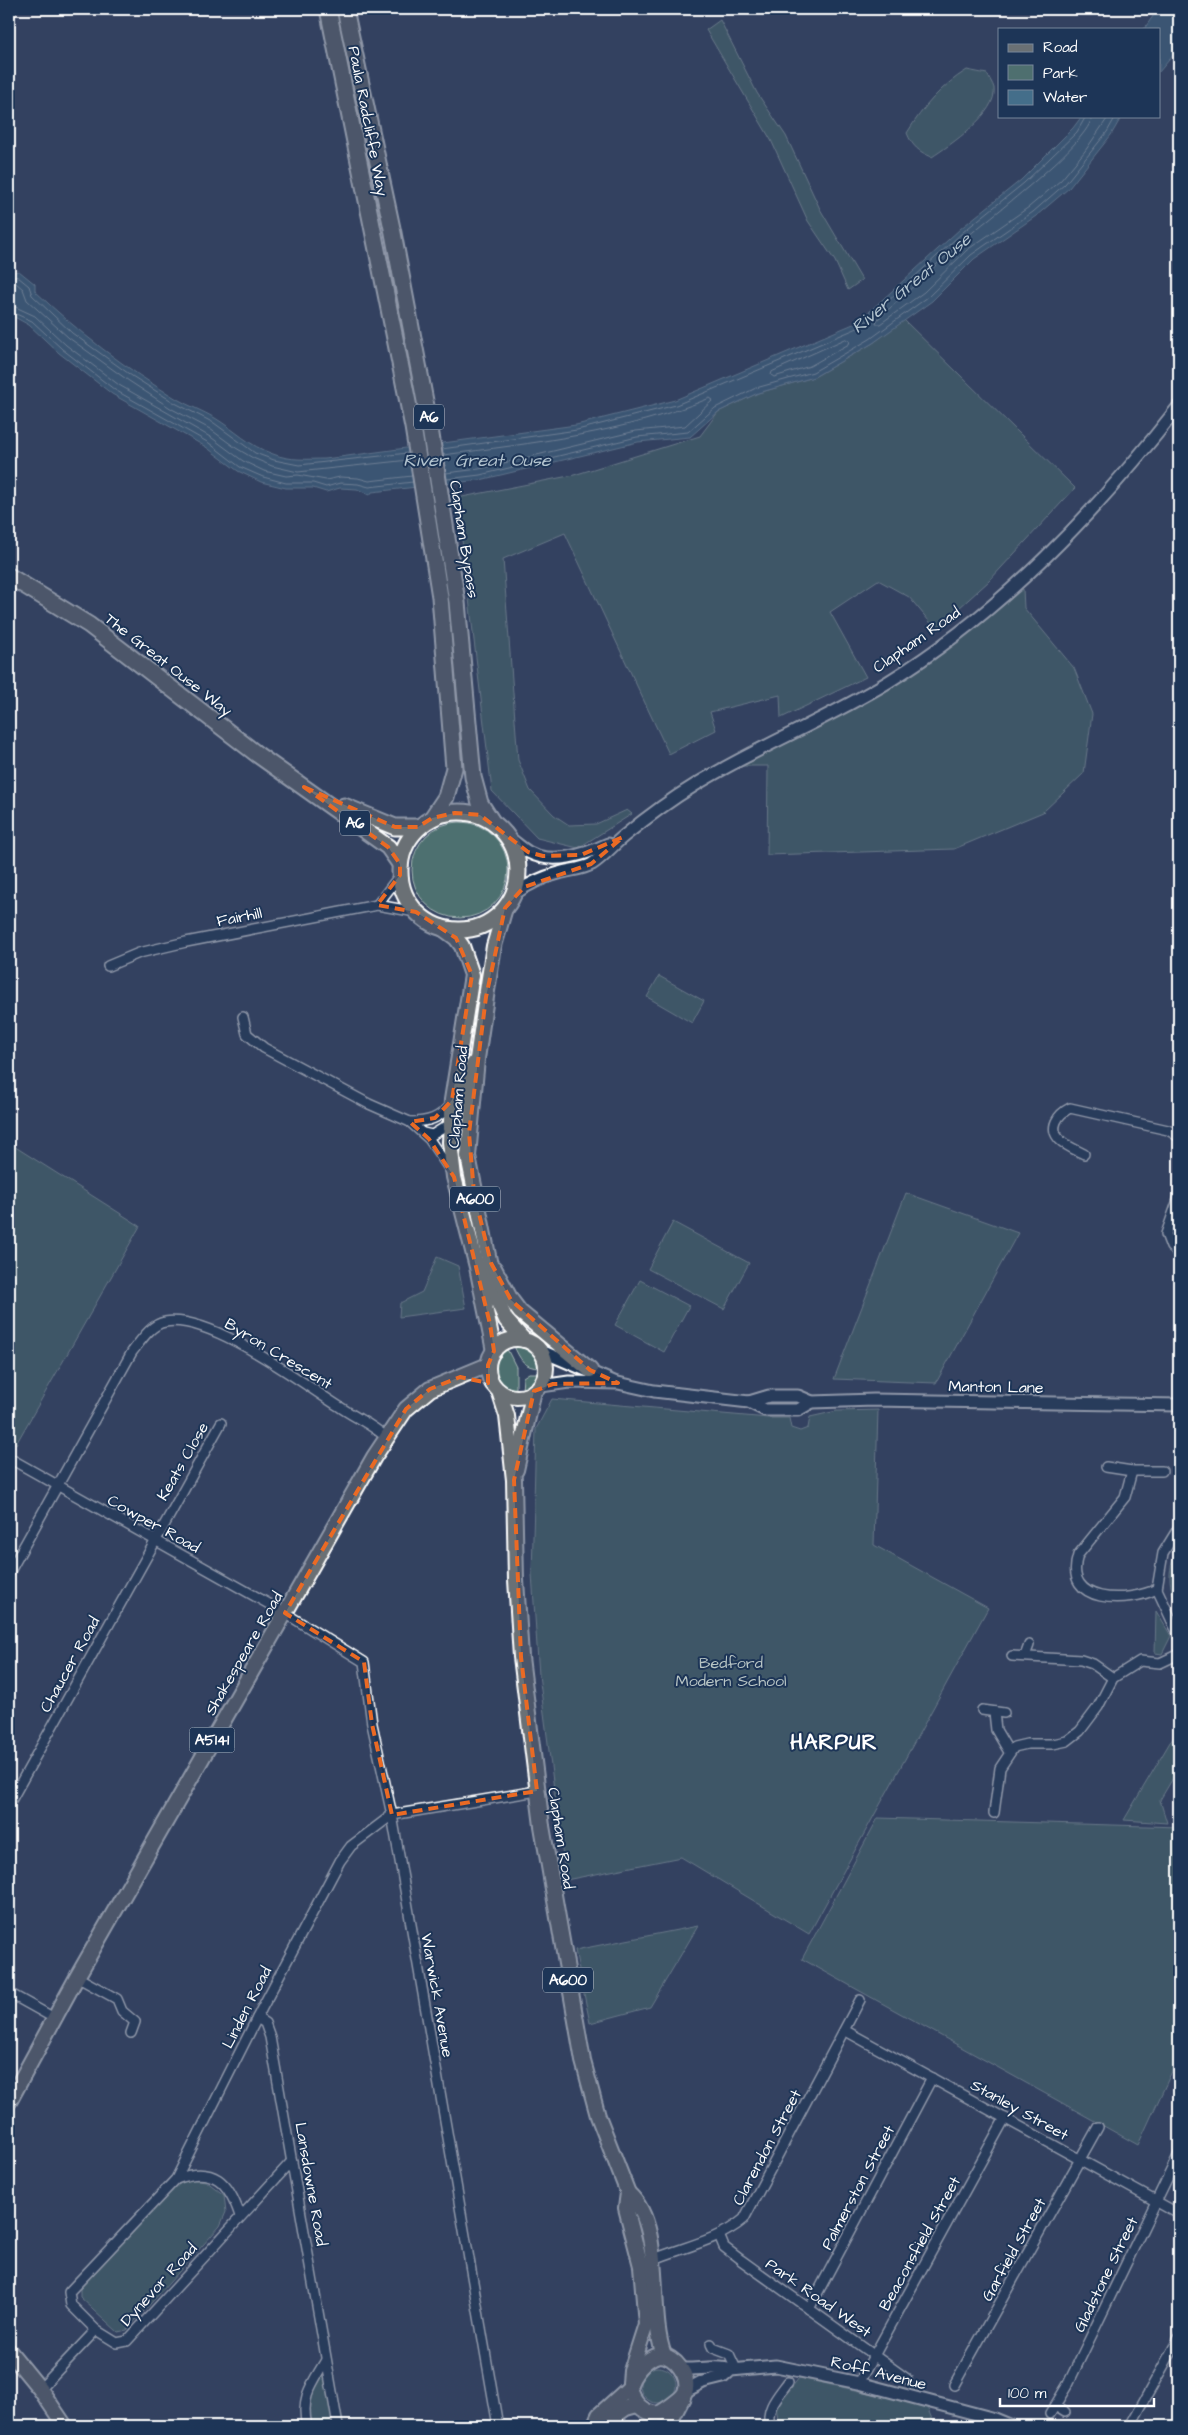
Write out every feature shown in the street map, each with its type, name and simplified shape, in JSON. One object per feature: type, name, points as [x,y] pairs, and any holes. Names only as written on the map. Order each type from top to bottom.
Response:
[{"type":"highway","name":"Paula Radcliffe Way","points":[[328,9],[375,240]]},
{"type":"highway","name":"Paula Radcliffe Way","points":[[345,9],[394,233]]},
{"type":"highway","name":"Clapham Bypass","points":[[394,233],[429,422],[457,602],[473,776],[480,803],[491,820]]},
{"type":"highway","name":"Clapham Bypass","points":[[375,240],[413,427],[440,597],[454,768],[446,797],[432,818]]},
{"type":"highway","name":"The Great Ouse Way","points":[[9,576],[89,625],[258,755],[388,846],[400,870]]},
{"type":"highway","name":"The Great Ouse Way","points":[[304,787],[380,822],[395,827],[418,827]]},
{"type":"highway","points":[[466,813],[480,815],[491,820],[508,838],[514,848],[518,871],[514,894],[505,908],[492,920],[476,928],[459,930],[441,927],[426,920],[416,912],[404,893],[400,870],[409,838],[418,827],[432,818],[466,813]]},
{"type":"main road","name":"Clapham Road","points":[[505,908],[494,946],[477,1059],[468,1156],[474,1193],[491,1263],[492,1281],[502,1314],[511,1327],[524,1340]]},
{"type":"main road","name":"Clapham Road","points":[[441,927],[456,938],[462,946],[472,974],[452,1100],[450,1124],[454,1177],[479,1276],[494,1351]]},
{"type":"main road","points":[[450,1124],[458,1114],[466,1077],[477,1059]]},
{"type":"main road","points":[[491,1263],[510,1300],[520,1312],[590,1370]]},
{"type":"main road","points":[[488,1364],[494,1351],[506,1341],[524,1340]]},
{"type":"main road","name":"A600","points":[[524,1340],[539,1350],[546,1370],[537,1389]]},
{"type":"main road","name":"A600","points":[[488,1364],[490,1378],[496,1388]]},
{"type":"main road","name":"Shakespeare Road","points":[[9,2102],[77,1977],[285,1613],[406,1408],[430,1389],[488,1364]]},
{"type":"main road","points":[[460,1377],[496,1388],[512,1397],[519,1397],[537,1389]]},
{"type":"main road","name":"Clapham Road","points":[[496,1388],[507,1416],[514,1480],[516,1580],[521,1657],[537,1791],[583,2061],[598,2116],[628,2193],[637,2202],[654,2259],[658,2337],[664,2355]]},
{"type":"main road","name":"Clapham Road","points":[[514,1480],[537,1389]]},
{"type":"main road","name":"Clapham Road","points":[[628,2193],[626,2208],[641,2262],[646,2324],[631,2371],[630,2385]]},
{"type":"main road","points":[[9,2351],[40,2389],[65,2426]]},
{"type":"main road","points":[[594,2425],[600,2415],[630,2385],[649,2359],[664,2355],[681,2369],[686,2379],[685,2393],[668,2426]]},
{"type":"main road","points":[[630,2385],[637,2405],[650,2420],[685,2393]]},
{"type":"main road","points":[[594,2425],[606,2422],[621,2411],[637,2405]]},
{"type":"street","name":"Clapham Road","points":[[514,894],[534,882],[551,875],[591,864],[623,836],[684,792],[720,770],[888,682],[972,622],[1051,552],[1076,526],[1131,466],[1179,406]]},
{"type":"street","name":"Clapham Road","points":[[508,838],[528,852],[542,856],[566,857],[595,850],[623,836]]},
{"type":"street","points":[[377,905],[400,870]]},
{"type":"street","name":"Fairhill","points":[[108,966],[140,953],[186,942],[377,905],[416,912]]},
{"type":"street","points":[[243,1017],[247,1034],[264,1048],[369,1104],[410,1122],[422,1132],[454,1177]]},
{"type":"street","points":[[410,1122],[427,1122],[435,1118],[447,1108],[452,1100]]},
{"type":"street","points":[[1084,1154],[1059,1140],[1054,1129],[1056,1119],[1060,1113],[1070,1108],[1168,1130],[1179,1137]]},
{"type":"street","points":[[422,1132],[432,1135],[450,1124]]},
{"type":"street","points":[[1179,1197],[1166,1234],[1172,1247],[1179,1254]]},
{"type":"street","name":"Byron Crescent","points":[[58,1486],[132,1352],[145,1335],[162,1322],[181,1321],[204,1327],[246,1348],[343,1410],[376,1427],[388,1438]]},
{"type":"street","name":"Manton Lane","points":[[539,1350],[618,1383]]},
{"type":"street","name":"Manton Lane","points":[[537,1389],[569,1382],[618,1383],[654,1391],[749,1402],[768,1396],[798,1396],[812,1402],[865,1399],[1179,1405]]},
{"type":"street","name":"Keats Close","points":[[155,1540],[221,1423]]},
{"type":"street","name":"Cowper Road","points":[[9,1458],[285,1613]]},
{"type":"street","points":[[1106,1467],[1132,1471],[1162,1471]]},
{"type":"street","points":[[1132,1471],[1126,1497],[1078,1555],[1075,1565],[1075,1576],[1084,1588],[1100,1596],[1135,1597],[1157,1590]]},
{"type":"street","points":[[9,1572],[58,1486]]},
{"type":"street","points":[[1179,1527],[1163,1554],[1157,1590],[1179,1636]]},
{"type":"street","name":"Chaucer Road","points":[[9,1804],[155,1540]]},
{"type":"street","name":"Warwick Avenue","points":[[285,1613],[364,1662],[374,1737],[392,1815],[498,2426]]},
{"type":"street","points":[[1025,1656],[1029,1645]]},
{"type":"street","points":[[994,1813],[1000,1768],[1014,1747],[1027,1744],[1052,1744],[1067,1741],[1080,1731],[1098,1707],[1112,1678],[1140,1661],[1160,1663],[1179,1654]]},
{"type":"street","points":[[1012,1656],[1081,1660],[1093,1664],[1112,1678]]},
{"type":"street","points":[[982,1710],[999,1712],[996,1730],[1009,1752]]},
{"type":"street","name":"Linden Road","points":[[96,2330],[71,2305],[69,2292],[176,2179],[257,2018],[340,1860],[351,1846],[392,1815],[537,1791]]},
{"type":"street","points":[[77,1977],[117,1999],[122,2011],[135,2022],[131,2033]]},
{"type":"street","points":[[9,1993],[54,2018]]},
{"type":"street","name":"Clarendon Street","points":[[654,2259],[732,2229],[744,2219],[846,2031],[860,2000]]},
{"type":"street","name":"Lansdowne Road","points":[[257,2018],[269,2030],[315,2284],[338,2426]]},
{"type":"street","name":"Stanley Street","points":[[846,2031],[1179,2214]]},
{"type":"street","name":"Palmerston Street","points":[[809,2309],[932,2078]]},
{"type":"street","name":"Beaconsfield Street","points":[[859,2383],[1005,2118]]},
{"type":"street","name":"Garfield Street","points":[[954,2385],[1098,2128]]},
{"type":"street","name":"Gladstone Street","points":[[1050,2414],[1068,2384],[1179,2154]]},
{"type":"street","name":"Dynevor Road","points":[[40,2389],[96,2330],[117,2343],[127,2341],[292,2161]]},
{"type":"street","points":[[176,2179],[191,2174],[212,2177],[227,2185],[240,2216]]},
{"type":"street","name":"Park Road West","points":[[718,2235],[724,2247],[730,2252],[907,2379]]},
{"type":"street","points":[[1130,2426],[1179,2338]]},
{"type":"street","points":[[711,2344],[714,2348],[729,2354],[733,2369]]},
{"type":"street","points":[[307,2426],[304,2412],[307,2390],[326,2360]]},
{"type":"street","name":"Roff Avenue","points":[[681,2369],[700,2370],[722,2367],[733,2369],[776,2366],[859,2383],[995,2419],[1012,2426]]},
{"type":"street","name":"Roff Avenue","points":[[685,2393],[703,2382],[723,2377],[733,2369]]},
{"type":"street","points":[[770,2426],[768,2419],[770,2408],[788,2382]]},
{"type":"street","points":[[1055,2406],[1065,2412]]},
{"type":"highlighted area","points":[[304,787],[395,827],[418,827],[432,818],[455,813],[480,815],[528,852],[543,856],[581,855],[623,837],[591,864],[524,887],[505,908],[486,997],[469,1133],[474,1193],[491,1263],[511,1300],[590,1370],[618,1383],[553,1384],[534,1391],[514,1480],[521,1657],[537,1791],[392,1815],[372,1724],[364,1662],[285,1613],[406,1409],[430,1389],[460,1377],[488,1383],[488,1365],[494,1351],[490,1324],[454,1177],[429,1139],[410,1122],[435,1118],[452,1100],[472,975],[456,938],[416,912],[377,905],[400,875],[400,864],[388,847]]},
{"type":"green space","points":[[720,20],[757,93],[786,136],[820,209],[862,280],[848,290],[835,261],[808,221],[771,140],[706,30]]},
{"type":"green space","points":[[967,70],[987,74],[994,88],[989,108],[981,118],[950,145],[932,157],[927,155],[911,142],[907,133],[919,114],[933,98]]},
{"type":"green space","points":[[904,320],[1075,488],[989,581],[938,627],[934,627],[909,597],[878,580],[830,612],[866,677],[781,718],[780,695],[710,712],[716,730],[669,754],[565,533],[503,559],[518,760],[530,790],[554,815],[569,825],[596,824],[627,810],[632,814],[578,848],[537,838],[492,791],[457,498],[574,475],[700,436],[718,412],[758,393],[814,377],[873,343]]},
{"type":"green space","points":[[1023,589],[1024,608],[1074,668],[1092,714],[1084,773],[1043,812],[954,849],[767,855],[768,766],[736,766],[895,685],[933,661]]},
{"type":"green space","points":[[460,822],[479,825],[494,836],[505,851],[508,870],[505,889],[494,904],[479,915],[460,918],[441,915],[426,904],[415,889],[412,870],[415,851],[426,836],[441,825]]},
{"type":"green space","points":[[659,976],[704,1001],[692,1023],[647,997]]},
{"type":"green space","points":[[9,1143],[140,1226],[16,1444],[9,1439]]},
{"type":"green space","points":[[906,1193],[1018,1233],[936,1383],[834,1379]]},
{"type":"green space","points":[[673,1222],[749,1263],[724,1309],[648,1269]]},
{"type":"green space","points":[[437,1257],[458,1266],[466,1308],[399,1317],[400,1303],[422,1292]]},
{"type":"green space","points":[[640,1280],[689,1306],[664,1352],[615,1325]]},
{"type":"green space","points":[[514,1346],[524,1347],[535,1354],[540,1368],[535,1368],[523,1362]]},
{"type":"green space","points":[[507,1349],[516,1367],[516,1393],[502,1385],[495,1373],[496,1360]]},
{"type":"green space","points":[[529,1373],[540,1373],[532,1387],[522,1391],[523,1377]]},
{"type":"green space","name":"Bedford Modern School","points":[[552,1399],[768,1418],[789,1418],[791,1428],[800,1431],[808,1428],[810,1417],[837,1411],[878,1410],[874,1545],[988,1608],[809,1934],[681,1857],[566,1880],[539,1675],[532,1574],[536,1429]]},
{"type":"green space","points":[[1179,1543],[1179,1610],[1172,1592],[1170,1577],[1172,1561]]},
{"type":"green space","points":[[1156,1611],[1171,1636],[1162,1654],[1155,1653]]},
{"type":"green space","points":[[1179,1727],[1179,1768],[1160,1800],[1167,1823],[1124,1820]]},
{"type":"green space","points":[[878,1818],[1179,1827],[1179,2056],[1138,2145],[802,1959]]},
{"type":"green space","points":[[698,1926],[650,2007],[590,2023],[575,1950]]},
{"type":"green space","points":[[190,2179],[206,2181],[224,2195],[226,2212],[220,2226],[127,2330],[118,2332],[80,2297],[80,2289],[177,2185]]},
{"type":"green space","points":[[658,2367],[665,2368],[671,2372],[675,2378],[675,2392],[671,2398],[665,2402],[658,2403],[651,2402],[645,2398],[641,2392],[640,2385],[641,2378],[645,2372],[651,2368]]},
{"type":"green space","points":[[322,2376],[327,2380],[334,2426],[309,2426],[311,2393]]},
{"type":"green space","points":[[799,2378],[926,2405],[935,2426],[856,2426],[852,2421],[844,2426],[779,2426],[776,2407]]},
{"type":"water","points":[[1158,9],[1179,9],[1179,48],[1160,71],[1160,28],[1145,28]]},
{"type":"water","name":"River Great Ouse","points":[[1080,118],[1121,118],[1111,135],[1069,188],[1036,216],[974,259],[932,301],[873,343],[814,377],[758,393],[718,412],[690,437],[638,442],[480,480],[372,492],[370,495],[357,489],[340,488],[326,492],[313,488],[286,488],[261,482],[238,471],[206,447],[112,394],[59,353],[29,325],[9,314],[9,268],[13,272],[19,271],[35,284],[35,291],[68,321],[139,375],[177,399],[215,418],[264,451],[286,458],[325,459],[576,425],[675,400],[858,322],[960,229],[1021,180],[1073,128]]},
{"type":"railway","points":[[9,43],[14,9]]},
{"type":"district","name":"HARPUR","points":[[834,1742]]}]
